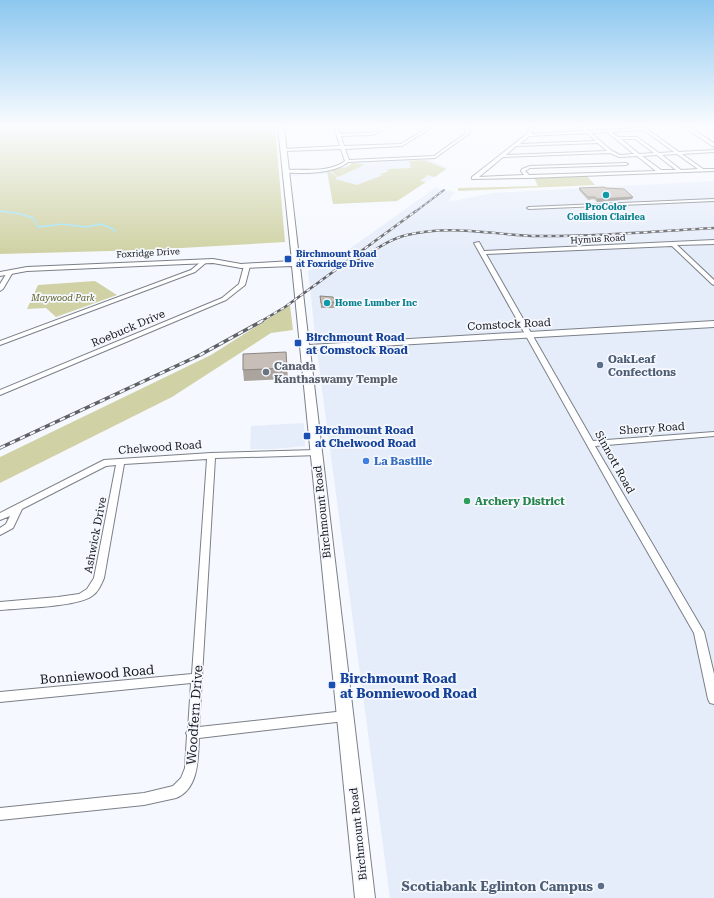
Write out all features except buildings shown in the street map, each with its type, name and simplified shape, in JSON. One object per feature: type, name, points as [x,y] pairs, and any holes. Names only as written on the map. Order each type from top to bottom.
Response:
[{"type":"main road","name":"Birchmount Road","points":[[285,171],[297,264],[365,898]]},
{"type":"main road","name":"Foxridge Drive","points":[[0,274],[26,269],[205,261],[247,266],[297,264]]},
{"type":"main road","name":"Comstock Road","points":[[305,348],[714,324]]},
{"type":"street","points":[[285,171],[318,169]]},
{"type":"street","points":[[485,169],[474,178],[714,170]]},
{"type":"street","points":[[524,169],[523,172],[528,177]]},
{"type":"street","points":[[632,169],[637,173]]},
{"type":"street","points":[[656,169],[660,172]]},
{"type":"street","points":[[677,169],[681,172]]},
{"type":"street","points":[[529,208],[714,200]]},
{"type":"street","name":"Hymus Road","points":[[483,253],[714,242]]},
{"type":"street","name":"Sinnott Road","points":[[476,243],[699,632],[714,699]]},
{"type":"street","points":[[673,244],[713,281]]},
{"type":"street","points":[[0,343],[193,270],[205,261]]},
{"type":"street","name":"Roebuck Drive","points":[[0,392],[224,299],[242,285],[247,266]]},
{"type":"street","points":[[0,289],[10,272]]},
{"type":"street","name":"Sherry Road","points":[[591,444],[714,434]]},
{"type":"street","name":"Chelwood Road","points":[[0,518],[99,464],[121,461],[211,456],[316,452]]},
{"type":"street","name":"Woodfern Drive","points":[[0,814],[144,799],[176,792],[186,782],[188,777],[192,733],[211,456]]},
{"type":"street","name":"Ashwick Drive","points":[[0,606],[70,599],[85,596],[95,587],[99,578],[121,461]]},
{"type":"street","points":[[0,532],[10,526],[18,508]]},
{"type":"street","name":"Bonniewood Road","points":[[0,697],[196,678]]},
{"type":"street","points":[[192,733],[345,716]]},
{"type":"shaded area","points":[[341,169],[447,169],[397,201],[333,204],[327,174],[291,176],[291,172]]},
{"type":"shaded area","points":[[714,181],[714,898],[390,898],[317,352],[308,271],[334,260],[435,188],[454,192],[448,202],[493,193]]},
{"type":"shaded area","points":[[304,423],[305,446],[274,449],[250,449],[251,426]]},
{"type":"green space","points":[[0,169],[279,169],[285,242],[146,250],[0,254]]},
{"type":"green space","points":[[336,169],[356,169],[338,177],[330,170]]},
{"type":"green space","points":[[388,169],[446,169],[435,177],[428,175],[420,181],[426,182],[397,201],[333,204],[327,170],[337,177],[335,179],[357,185],[383,175],[380,174],[387,172]]},
{"type":"green space","points":[[587,176],[595,185],[458,191],[458,188],[538,186],[534,178]]},
{"type":"green space","name":"Maywood Park","points":[[95,281],[117,295],[56,317],[46,308],[27,309],[38,285]]},
{"type":"green space","points":[[290,305],[293,330],[271,333],[172,397],[0,483],[0,457],[211,355]]},
{"type":"waterway","points":[[5,212],[0,211],[21,214],[33,218],[38,227],[62,224],[86,227],[101,224],[113,229],[115,232]]},
{"type":"railway","points":[[415,212],[444,190]]},
{"type":"railway","points":[[260,322],[285,307],[416,211]]},
{"type":"railway","points":[[348,266],[384,244],[399,237],[440,230],[559,236],[603,235],[714,228]]},
{"type":"railway","points":[[0,448],[200,355],[262,321]]},
{"type":"place","name":"ProColor Collision Clairlea","points":[[606,195]]},
{"type":"place","name":"Birchmount Road at Foxridge Drive","points":[[288,259]]},
{"type":"place","name":"Home Lumber Inc","points":[[327,303]]},
{"type":"place","name":"Birchmount Road at Comstock Road","points":[[298,343]]},
{"type":"place","name":"OakLeaf Confections","points":[[600,365]]},
{"type":"place","name":"Canada Kanthaswamy Temple","points":[[266,372]]},
{"type":"place","name":"Birchmount Road at Chelwood Road","points":[[307,436]]},
{"type":"place","name":"La Bastille","points":[[366,461]]},
{"type":"place","name":"Archery District","points":[[467,501]]},
{"type":"place","name":"Birchmount Road at Bonniewood Road","points":[[332,685]]},
{"type":"place","name":"Scotiabank Eglinton Campus","points":[[601,886]]}]
